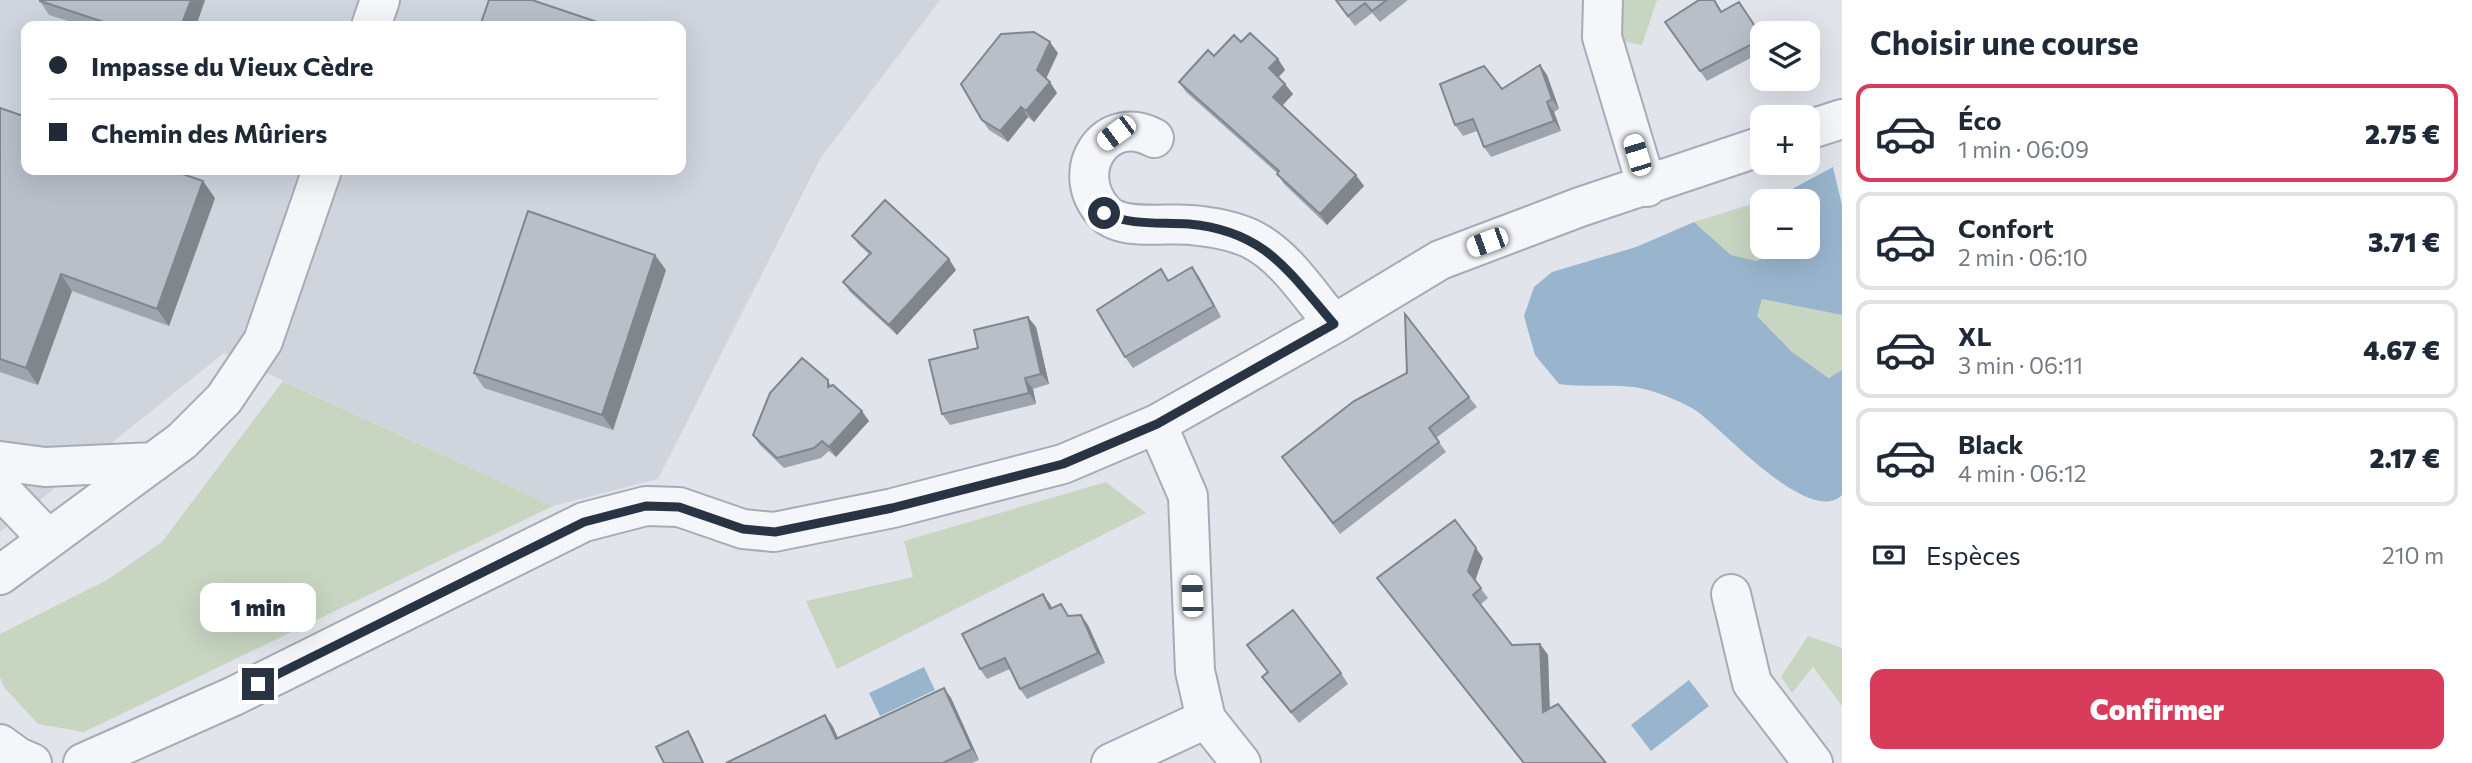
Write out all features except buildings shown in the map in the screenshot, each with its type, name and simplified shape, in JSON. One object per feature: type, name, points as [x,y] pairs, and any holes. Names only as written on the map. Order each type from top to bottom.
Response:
[{"type":"street","points":[[373,21],[380,0]]},
{"type":"street","points":[[1603,0],[1602,37],[1647,187]]},
{"type":"street","points":[[1820,126],[1842,119]]},
{"type":"street","points":[[1154,138],[1138,130],[1116,133],[1099,145],[1088,166],[1088,187],[1104,213],[1122,222],[1190,225],[1227,230],[1254,241],[1284,264],[1334,324]]},
{"type":"street","points":[[83,763],[234,695],[584,522],[646,506],[679,507],[743,529],[775,532],[892,508],[1063,464],[1157,424],[1334,324],[1440,260],[1580,207],[1647,187],[1750,150]]},
{"type":"street","points":[[0,575],[182,441],[224,398],[264,341],[320,175]]},
{"type":"street","points":[[1157,424],[1188,496],[1195,671],[1206,719],[1241,763]]},
{"type":"street","points":[[0,461],[45,467],[154,462]]},
{"type":"street","points":[[0,489],[48,539]]},
{"type":"street","points":[[1731,594],[1752,683],[1813,763]]},
{"type":"street","points":[[1111,763],[1206,719]]},
{"type":"street","points":[[0,744],[32,763]]},
{"type":"shaded area","points":[[0,0],[940,0],[820,159],[658,479],[553,506],[224,353],[0,532]]},
{"type":"green space","points":[[1603,0],[1657,0],[1642,45],[1602,37]]},
{"type":"green space","points":[[1750,205],[1750,259],[1761,259],[1756,261],[1731,255],[1694,222]]},
{"type":"green space","points":[[1762,299],[1842,315],[1842,370],[1830,378],[1792,352],[1757,316]]},
{"type":"green space","points":[[283,381],[553,506],[84,732],[38,724],[4,687],[0,677],[0,634],[107,580],[162,542]]},
{"type":"green space","points":[[1106,482],[1146,513],[837,669],[806,601],[913,577],[904,541]]},
{"type":"green space","points":[[1808,636],[1842,648],[1842,706],[1813,667],[1792,693],[1781,677]]},
{"type":"water","points":[[1833,167],[1842,205],[1842,315],[1762,299],[1757,316],[1792,352],[1829,378],[1842,370],[1842,495],[1828,501],[1810,498],[1789,488],[1698,412],[1680,402],[1635,387],[1559,384],[1535,355],[1524,316],[1534,287],[1552,272],[1636,247],[1694,222],[1731,255],[1756,261],[1820,259],[1820,189],[1792,189]]},
{"type":"water","points":[[924,667],[935,690],[880,716],[869,693]]},
{"type":"water","points":[[1689,680],[1709,706],[1651,751],[1631,725]]},
{"type":"route","points":[[258,684],[584,522],[646,506],[679,507],[743,529],[775,532],[892,508],[1063,464],[1157,424],[1334,324],[1284,264],[1254,241],[1227,230],[1190,225],[1122,222],[1104,213]]}]
